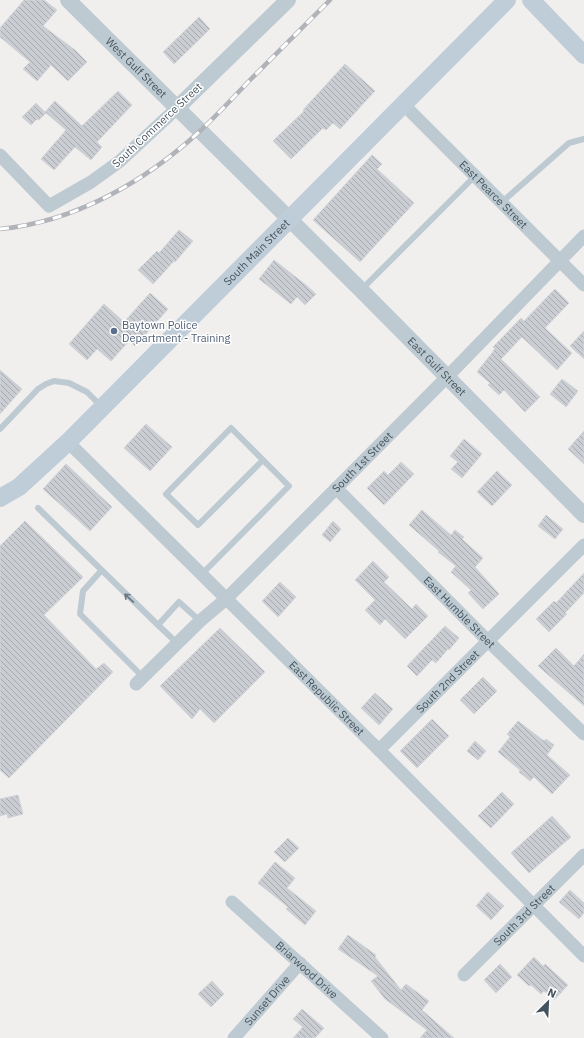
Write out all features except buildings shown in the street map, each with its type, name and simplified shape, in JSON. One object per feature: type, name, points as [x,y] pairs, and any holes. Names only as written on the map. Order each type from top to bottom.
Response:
[{"type":"main road","name":"South Main Street","points":[[0,498],[18,487],[68,442],[507,0]]},
{"type":"main road","points":[[531,0],[584,55]]},
{"type":"street","name":"West Gulf Street","points":[[68,0],[290,219]]},
{"type":"street","name":"South Commerce Street","points":[[0,155],[49,206],[91,182],[120,162],[288,0]]},
{"type":"street","name":"East Pearce Street","points":[[403,104],[584,285]]},
{"type":"street","name":"East Gulf Street","points":[[290,219],[584,515]]},
{"type":"street","name":"South 1st Street","points":[[140,680],[200,621],[226,599],[447,377],[584,236]]},
{"type":"street","name":"East Republic Street","points":[[68,442],[379,750],[584,956]]},
{"type":"street","name":"East Humble Street","points":[[336,488],[488,641],[584,734]]},
{"type":"street","name":"South 2nd Street","points":[[379,750],[584,545]]},
{"type":"street","name":"South 3rd Street","points":[[464,975],[584,855]]},
{"type":"street","name":"Briarwood Drive","points":[[232,902],[382,1038]]},
{"type":"street","name":"Sunset Drive","points":[[234,1038],[300,963]]},
{"type":"lane","points":[[501,203],[569,143],[584,139]]},
{"type":"lane","points":[[361,290],[474,176]]},
{"type":"lane","points":[[0,429],[38,389],[54,381],[69,383],[87,392],[102,407]]},
{"type":"lane","points":[[202,574],[289,486],[263,460],[231,428],[166,494],[198,525],[263,460]]},
{"type":"lane","points":[[38,508],[101,571],[177,643]]},
{"type":"lane","points":[[101,571],[82,591],[80,614],[140,680]]},
{"type":"lane","points":[[158,624],[179,602],[200,621]]},
{"type":"railway","points":[[0,229],[28,225],[55,218],[82,208],[108,196],[157,166],[200,131],[330,0]]},
{"type":"place","name":"Baytown Police Department - Training","points":[[114,331]]}]
